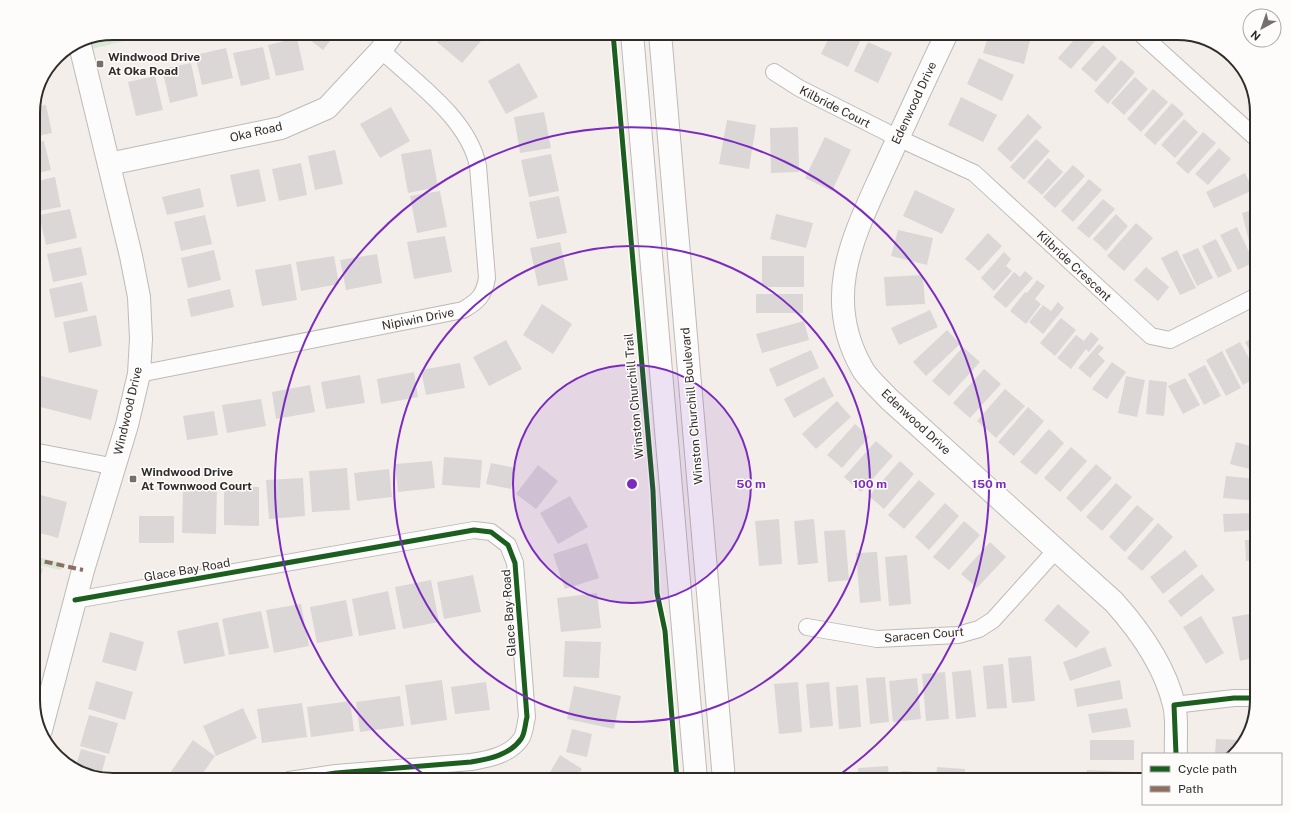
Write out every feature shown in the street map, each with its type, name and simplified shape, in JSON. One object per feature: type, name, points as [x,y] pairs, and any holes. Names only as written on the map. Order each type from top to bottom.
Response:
[{"type":"street","points":[[633,40],[695,773]]},
{"type":"street","name":"Winston Churchill Boulevard","points":[[661,40],[723,773]]},
{"type":"street","name":"Edenwood Drive","points":[[944,40],[854,236],[843,278],[844,313],[851,344],[863,370],[889,399],[1114,602],[1135,626],[1160,667],[1174,706],[1176,753]]},
{"type":"street","points":[[1148,40],[1250,133]]},
{"type":"street","name":"Oka Road","points":[[109,164],[281,128],[327,108],[387,41]]},
{"type":"street","name":"Nipiwin Drive","points":[[139,374],[463,310],[476,302],[485,292],[487,278],[478,166],[475,151],[465,133],[450,114],[387,41]]},
{"type":"street","name":"Windwood Drive","points":[[43,721],[75,600],[116,468],[139,374],[141,339],[139,297],[131,256],[81,48]]},
{"type":"street","name":"Kilbride Court","points":[[774,72],[799,88],[898,138]]},
{"type":"street","name":"Kilbride Crescent","points":[[898,138],[974,173],[1151,336],[1170,340],[1250,300]]},
{"type":"street","points":[[40,452],[116,468]]},
{"type":"street","name":"Glace Bay Road","points":[[75,600],[474,530],[490,532],[508,545],[515,563],[527,717],[522,738],[508,752],[490,758],[471,762],[373,773]]},
{"type":"street","name":"Saracen Court","points":[[807,627],[877,639],[958,635],[979,629],[993,620],[1056,550]]},
{"type":"street","points":[[1174,706],[1234,698],[1250,698]]},
{"type":"green space","points":[[128,40],[70,55],[94,42]]},
{"type":"green space","points":[[40,558],[63,563],[61,570],[40,566]]},
{"type":"building","points":[[289,40],[297,40],[304,70],[276,76],[268,45]]},
{"type":"building","points":[[310,40],[331,40],[323,50]]},
{"type":"building","points":[[439,40],[481,41],[462,63],[437,42]]},
{"type":"building","points":[[828,40],[861,40],[848,67],[821,54]]},
{"type":"building","points":[[987,40],[1030,40],[1024,64],[983,53]]},
{"type":"building","points":[[1074,40],[1096,40],[1071,69],[1058,58]]},
{"type":"building","points":[[868,42],[892,53],[878,83],[854,71]]},
{"type":"building","points":[[1103,45],[1117,58],[1096,82],[1081,69]]},
{"type":"building","points":[[263,47],[270,79],[241,86],[233,53]]},
{"type":"building","points":[[226,48],[233,78],[202,85],[195,55]]},
{"type":"building","points":[[979,58],[1014,75],[1002,101],[967,84]]},
{"type":"building","points":[[1121,60],[1135,72],[1108,104],[1094,91]]},
{"type":"building","points":[[191,63],[198,96],[170,103],[162,69]]},
{"type":"building","points":[[519,63],[538,97],[506,114],[488,81]]},
{"type":"building","points":[[155,76],[163,110],[136,116],[128,82]]},
{"type":"building","points":[[1135,77],[1148,89],[1124,115],[1111,103]]},
{"type":"building","points":[[1153,89],[1168,102],[1141,132],[1127,119]]},
{"type":"building","points":[[961,97],[997,115],[983,142],[948,125]]},
{"type":"building","points":[[1172,103],[1184,114],[1155,145],[1144,135]]},
{"type":"building","points":[[46,105],[52,133],[40,136],[40,109],[41,106]]},
{"type":"building","points":[[391,107],[410,141],[380,158],[360,124]]},
{"type":"building","points":[[544,112],[551,148],[520,153],[514,117]]},
{"type":"building","points":[[1028,114],[1042,127],[1011,162],[997,149]]},
{"type":"building","points":[[1184,119],[1198,132],[1175,158],[1161,145]]},
{"type":"building","points":[[727,120],[756,125],[749,169],[719,164]]},
{"type":"building","points":[[798,127],[799,172],[771,173],[770,128]]},
{"type":"building","points":[[1203,132],[1216,143],[1188,174],[1176,163]]},
{"type":"building","points":[[825,137],[851,150],[832,191],[805,178]]},
{"type":"building","points":[[1036,139],[1050,151],[1024,180],[1010,167]]},
{"type":"building","points":[[44,141],[51,170],[40,172],[40,142]]},
{"type":"building","points":[[1219,148],[1231,159],[1208,185],[1195,174]]},
{"type":"building","points":[[431,149],[438,187],[408,193],[401,154]]},
{"type":"building","points":[[335,150],[343,184],[315,190],[308,156]]},
{"type":"building","points":[[551,154],[559,191],[529,197],[521,160]]},
{"type":"building","points":[[1048,158],[1063,172],[1042,195],[1027,182]]},
{"type":"building","points":[[301,163],[307,195],[279,201],[272,169]]},
{"type":"building","points":[[1073,165],[1085,176],[1055,208],[1043,197]]},
{"type":"building","points":[[259,169],[266,201],[237,207],[230,175]]},
{"type":"building","points":[[1245,173],[1250,184],[1250,191],[1214,208],[1206,192]]},
{"type":"building","points":[[55,177],[61,207],[40,211],[40,180]]},
{"type":"building","points":[[1089,179],[1102,190],[1073,222],[1061,211]]},
{"type":"building","points":[[200,188],[204,207],[167,215],[162,197]]},
{"type":"building","points":[[915,190],[955,209],[942,234],[903,216]]},
{"type":"building","points":[[440,191],[447,227],[417,233],[410,196]]},
{"type":"building","points":[[559,196],[567,233],[537,239],[529,202]]},
{"type":"building","points":[[1103,199],[1115,209],[1089,238],[1077,228]]},
{"type":"building","points":[[70,209],[77,238],[46,245],[40,215]]},
{"type":"building","points":[[1250,211],[1250,245],[1242,213]]},
{"type":"building","points":[[776,214],[813,223],[806,248],[770,239]]},
{"type":"building","points":[[1116,214],[1128,226],[1106,251],[1093,239]]},
{"type":"building","points":[[205,215],[212,244],[181,251],[174,222]]},
{"type":"building","points":[[1136,223],[1153,238],[1124,271],[1107,256]]},
{"type":"building","points":[[1237,227],[1250,254],[1250,264],[1238,270],[1220,235]]},
{"type":"building","points":[[898,230],[933,238],[927,265],[891,256]]},
{"type":"building","points":[[988,233],[1002,246],[979,271],[965,259]]},
{"type":"building","points":[[445,236],[452,272],[414,279],[407,242]]},
{"type":"building","points":[[1216,239],[1232,271],[1218,278],[1202,246]]},
{"type":"building","points":[[560,242],[568,280],[538,286],[530,248]]},
{"type":"building","points":[[81,247],[87,275],[53,282],[47,254]]},
{"type":"building","points":[[1198,248],[1213,278],[1197,286],[1182,255]]},
{"type":"building","points":[[214,250],[221,280],[188,288],[181,258]]},
{"type":"building","points":[[1177,250],[1196,288],[1180,295],[1161,258]]},
{"type":"building","points":[[1004,252],[1011,259],[1006,266],[1012,271],[994,291],[981,278]]},
{"type":"building","points":[[377,254],[382,283],[346,290],[340,260]]},
{"type":"building","points":[[334,256],[339,284],[301,291],[296,262]]},
{"type":"building","points":[[762,256],[804,256],[804,287],[762,287]]},
{"type":"building","points":[[291,264],[297,300],[262,306],[255,270]]},
{"type":"building","points":[[1146,267],[1169,287],[1158,301],[1134,280]]},
{"type":"building","points":[[1025,271],[1033,278],[1006,308],[993,297],[1014,272],[1020,277]]},
{"type":"building","points":[[923,275],[925,304],[886,306],[884,277]]},
{"type":"building","points":[[1037,280],[1045,286],[1035,299],[1041,304],[1026,324],[1010,311]]},
{"type":"building","points":[[82,282],[88,311],[55,318],[49,289]]},
{"type":"building","points":[[230,289],[234,307],[191,317],[187,299]]},
{"type":"building","points":[[756,294],[803,294],[803,313],[756,313]]},
{"type":"building","points":[[1058,302],[1064,308],[1043,334],[1029,322],[1043,305],[1051,311]]},
{"type":"building","points":[[542,304],[572,324],[553,354],[523,335]]},
{"type":"building","points":[[930,310],[938,327],[899,345],[891,328]]},
{"type":"building","points":[[96,315],[102,346],[69,353],[63,322]]},
{"type":"building","points":[[1061,318],[1076,330],[1055,356],[1040,343]]},
{"type":"building","points":[[804,321],[809,340],[762,353],[756,334]]},
{"type":"building","points":[[947,330],[960,344],[926,376],[913,362]]},
{"type":"building","points":[[1091,332],[1099,339],[1089,352],[1086,349],[1071,369],[1057,358],[1076,335],[1084,341]]},
{"type":"building","points":[[506,340],[522,369],[489,386],[473,357]]},
{"type":"building","points":[[1250,340],[1250,351],[1245,342]]},
{"type":"building","points":[[1240,342],[1250,360],[1250,381],[1243,385],[1225,350]]},
{"type":"building","points":[[1099,344],[1104,348],[1098,354],[1105,361],[1090,378],[1078,368]]},
{"type":"building","points":[[963,347],[980,362],[949,396],[932,381]]},
{"type":"building","points":[[811,350],[819,368],[777,387],[769,369]]},
{"type":"building","points":[[1222,351],[1241,388],[1226,396],[1206,360]]},
{"type":"building","points":[[1112,362],[1126,372],[1107,399],[1092,389]]},
{"type":"building","points":[[460,363],[465,388],[426,395],[421,370]]},
{"type":"building","points":[[1205,365],[1221,396],[1204,405],[1188,374]]},
{"type":"building","points":[[984,369],[1001,384],[970,418],[953,403]]},
{"type":"building","points":[[414,372],[418,397],[381,404],[377,379]]},
{"type":"building","points":[[360,375],[365,403],[326,409],[321,382]]},
{"type":"building","points":[[40,376],[98,390],[91,420],[40,407]]},
{"type":"building","points":[[1126,376],[1145,380],[1137,417],[1118,413]]},
{"type":"building","points":[[824,377],[834,396],[794,418],[784,399]]},
{"type":"building","points":[[1185,378],[1200,405],[1183,414],[1168,386]]},
{"type":"building","points":[[1149,380],[1167,382],[1164,416],[1146,414]]},
{"type":"building","points":[[310,385],[315,412],[276,419],[272,392]]},
{"type":"building","points":[[1005,389],[1025,406],[996,438],[977,421]]},
{"type":"building","points":[[261,399],[266,426],[227,433],[222,405]]},
{"type":"building","points":[[837,401],[851,417],[816,449],[802,434]]},
{"type":"building","points":[[1028,407],[1044,421],[1014,456],[998,442]]},
{"type":"building","points":[[214,411],[218,435],[187,440],[183,416]]},
{"type":"building","points":[[855,424],[869,437],[842,468],[827,455]]},
{"type":"building","points":[[1049,429],[1064,443],[1036,475],[1020,462]]},
{"type":"building","points":[[876,441],[893,456],[861,492],[844,477]]},
{"type":"building","points":[[1236,442],[1250,446],[1250,469],[1230,464]]},
{"type":"building","points":[[1071,447],[1087,461],[1060,492],[1044,478]]},
{"type":"building","points":[[444,457],[482,460],[480,488],[442,485]]},
{"type":"building","points":[[432,461],[435,488],[398,492],[395,464]]},
{"type":"building","points":[[900,461],[914,474],[884,509],[869,496]]},
{"type":"building","points":[[491,463],[516,468],[511,489],[486,484]]},
{"type":"building","points":[[1096,464],[1112,478],[1081,512],[1066,498]]},
{"type":"building","points":[[538,465],[558,481],[536,509],[516,494]]},
{"type":"building","points":[[347,468],[350,510],[312,512],[309,471]]},
{"type":"building","points":[[389,469],[392,497],[357,501],[354,473]]},
{"type":"building","points":[[1226,476],[1250,478],[1250,500],[1223,498]]},
{"type":"building","points":[[303,478],[305,516],[269,519],[266,480]]},
{"type":"building","points":[[919,480],[935,494],[904,529],[888,515]]},
{"type":"building","points":[[1116,483],[1132,497],[1102,531],[1086,517]]},
{"type":"building","points":[[183,485],[217,486],[216,534],[182,533]]},
{"type":"building","points":[[224,487],[259,487],[259,526],[224,525]]},
{"type":"building","points":[[40,495],[67,502],[58,538],[40,533]]},
{"type":"building","points":[[570,496],[588,527],[558,544],[540,513]]},
{"type":"building","points":[[945,503],[959,516],[929,550],[915,537]]},
{"type":"building","points":[[1137,505],[1154,519],[1125,552],[1109,537]]},
{"type":"building","points":[[1250,513],[1250,530],[1224,532],[1223,514]]},
{"type":"building","points":[[139,516],[174,516],[174,543],[139,543]]},
{"type":"building","points":[[779,519],[782,564],[759,566],[755,521]]},
{"type":"building","points":[[814,519],[818,563],[798,565],[794,521]]},
{"type":"building","points":[[964,521],[980,535],[949,570],[933,557]]},
{"type":"building","points":[[1158,523],[1173,537],[1142,571],[1127,558]]},
{"type":"building","points":[[845,530],[849,580],[828,582],[824,531]]},
{"type":"building","points":[[1245,540],[1250,540],[1250,561],[1246,561]]},
{"type":"building","points":[[990,542],[1006,557],[977,588],[961,574]]},
{"type":"building","points":[[587,543],[599,578],[565,589],[553,554]]},
{"type":"building","points":[[1185,550],[1198,566],[1163,594],[1150,577]]},
{"type":"building","points":[[877,552],[881,601],[860,603],[856,553]]},
{"type":"building","points":[[907,555],[911,604],[889,606],[885,557]]},
{"type":"building","points":[[40,568],[43,569],[40,579]]},
{"type":"building","points":[[1202,574],[1215,590],[1181,617],[1168,601]]},
{"type":"building","points":[[473,575],[481,612],[444,619],[437,582]]},
{"type":"building","points":[[431,580],[439,622],[403,629],[395,587]]},
{"type":"building","points":[[388,591],[396,629],[359,636],[352,599]]},
{"type":"building","points":[[597,593],[601,628],[561,632],[557,598]]},
{"type":"building","points":[[346,600],[353,636],[317,643],[310,607]]},
{"type":"building","points":[[301,604],[309,646],[274,653],[266,610]]},
{"type":"building","points":[[1058,604],[1090,632],[1076,648],[1044,620]]},
{"type":"building","points":[[261,611],[269,648],[229,655],[222,619]]},
{"type":"building","points":[[1250,614],[1250,659],[1240,661],[1232,617]]},
{"type":"building","points":[[1201,616],[1224,653],[1206,664],[1183,627]]},
{"type":"building","points":[[218,622],[225,656],[184,664],[177,631]]},
{"type":"building","points":[[110,632],[144,642],[136,671],[102,662]]},
{"type":"building","points":[[565,641],[601,642],[599,678],[563,677]]},
{"type":"building","points":[[1105,647],[1112,666],[1070,681],[1063,662]]},
{"type":"building","points":[[1031,656],[1035,701],[1012,703],[1008,658]]},
{"type":"building","points":[[1003,664],[1007,708],[987,709],[983,666]]},
{"type":"building","points":[[971,670],[976,717],[956,719],[952,672]]},
{"type":"building","points":[[945,672],[949,719],[926,721],[922,674]]},
{"type":"building","points":[[885,677],[889,722],[870,724],[866,678]]},
{"type":"building","points":[[917,678],[921,719],[893,722],[889,681]]},
{"type":"building","points":[[442,680],[447,720],[411,725],[405,685]]},
{"type":"building","points":[[1120,680],[1123,699],[1077,707],[1074,689]]},
{"type":"building","points":[[96,681],[133,692],[125,720],[88,709]]},
{"type":"building","points":[[486,682],[490,710],[455,714],[451,687]]},
{"type":"building","points":[[798,682],[802,732],[779,734],[774,684]]},
{"type":"building","points":[[829,682],[833,726],[810,728],[806,684]]},
{"type":"building","points":[[858,685],[861,727],[839,729],[836,687]]},
{"type":"building","points":[[574,686],[621,696],[614,729],[567,719]]},
{"type":"building","points":[[400,696],[404,726],[360,732],[356,702]]},
{"type":"building","points":[[350,701],[354,731],[311,737],[307,707]]},
{"type":"building","points":[[302,703],[307,737],[262,743],[257,709]]},
{"type":"building","points":[[243,708],[257,738],[216,756],[203,726]]},
{"type":"building","points":[[1127,708],[1131,727],[1092,733],[1088,714]]},
{"type":"building","points":[[89,715],[118,723],[109,754],[80,746]]},
{"type":"building","points":[[572,729],[592,734],[587,757],[566,752]]},
{"type":"building","points":[[1216,739],[1238,740],[1228,753],[1215,753]]},
{"type":"building","points":[[193,740],[215,756],[203,773],[170,773]]},
{"type":"building","points":[[1090,740],[1134,740],[1134,760],[1090,760]]},
{"type":"building","points":[[81,749],[106,756],[102,772],[94,771],[77,763]]},
{"type":"building","points":[[560,755],[582,769],[579,773],[550,773]]},
{"type":"building","points":[[888,766],[888,773],[858,773],[858,768]]},
{"type":"building","points":[[937,767],[965,769],[965,773],[937,773]]},
{"type":"building","points":[[1087,770],[1135,772],[1135,773],[1087,773]]},
{"type":"building","points":[[902,771],[931,773],[902,773]]},
{"type":"marked path","points":[[40,561],[83,570]]},
{"type":"cycle path","name":"Winston Churchill Trail","points":[[614,40],[653,491],[657,593],[665,631],[676,773]]},
{"type":"cycle path","points":[[75,600],[474,530],[491,532],[508,545],[515,563],[527,717],[521,739],[505,753],[471,762],[336,773]]},
{"type":"cycle path","points":[[1176,753],[1174,705],[1234,698],[1250,698]]},
{"type":"place","name":"Windwood Drive At Oka Road","points":[[100,64]]},
{"type":"place","name":"Windwood Drive At Townwood Court","points":[[133,479]]}]
